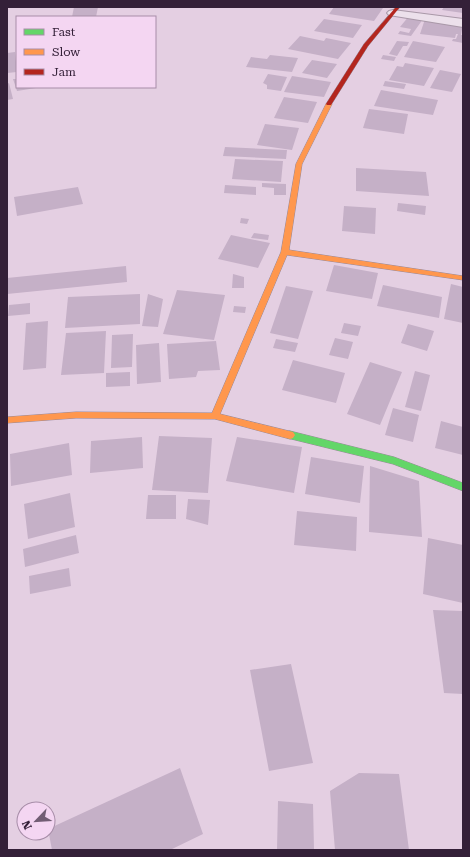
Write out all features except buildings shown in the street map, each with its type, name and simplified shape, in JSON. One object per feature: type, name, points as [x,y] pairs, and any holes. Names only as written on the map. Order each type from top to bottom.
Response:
[{"type":"street","points":[[215,416],[285,252],[299,164],[322,116],[366,45],[395,10],[463,23]]},
{"type":"street","points":[[285,252],[463,278]]},
{"type":"street","points":[[7,420],[76,415],[215,416],[394,461],[463,487]]},
{"type":"traffic: fast","points":[[290,435],[394,461],[463,487]]},
{"type":"traffic: slow","points":[[215,416],[285,252],[299,164],[329,104]]},
{"type":"traffic: slow","points":[[285,252],[463,278]]},
{"type":"traffic: slow","points":[[7,420],[76,415],[215,416],[290,435]]},
{"type":"traffic: jam","points":[[329,104],[366,45],[398,7]]}]
